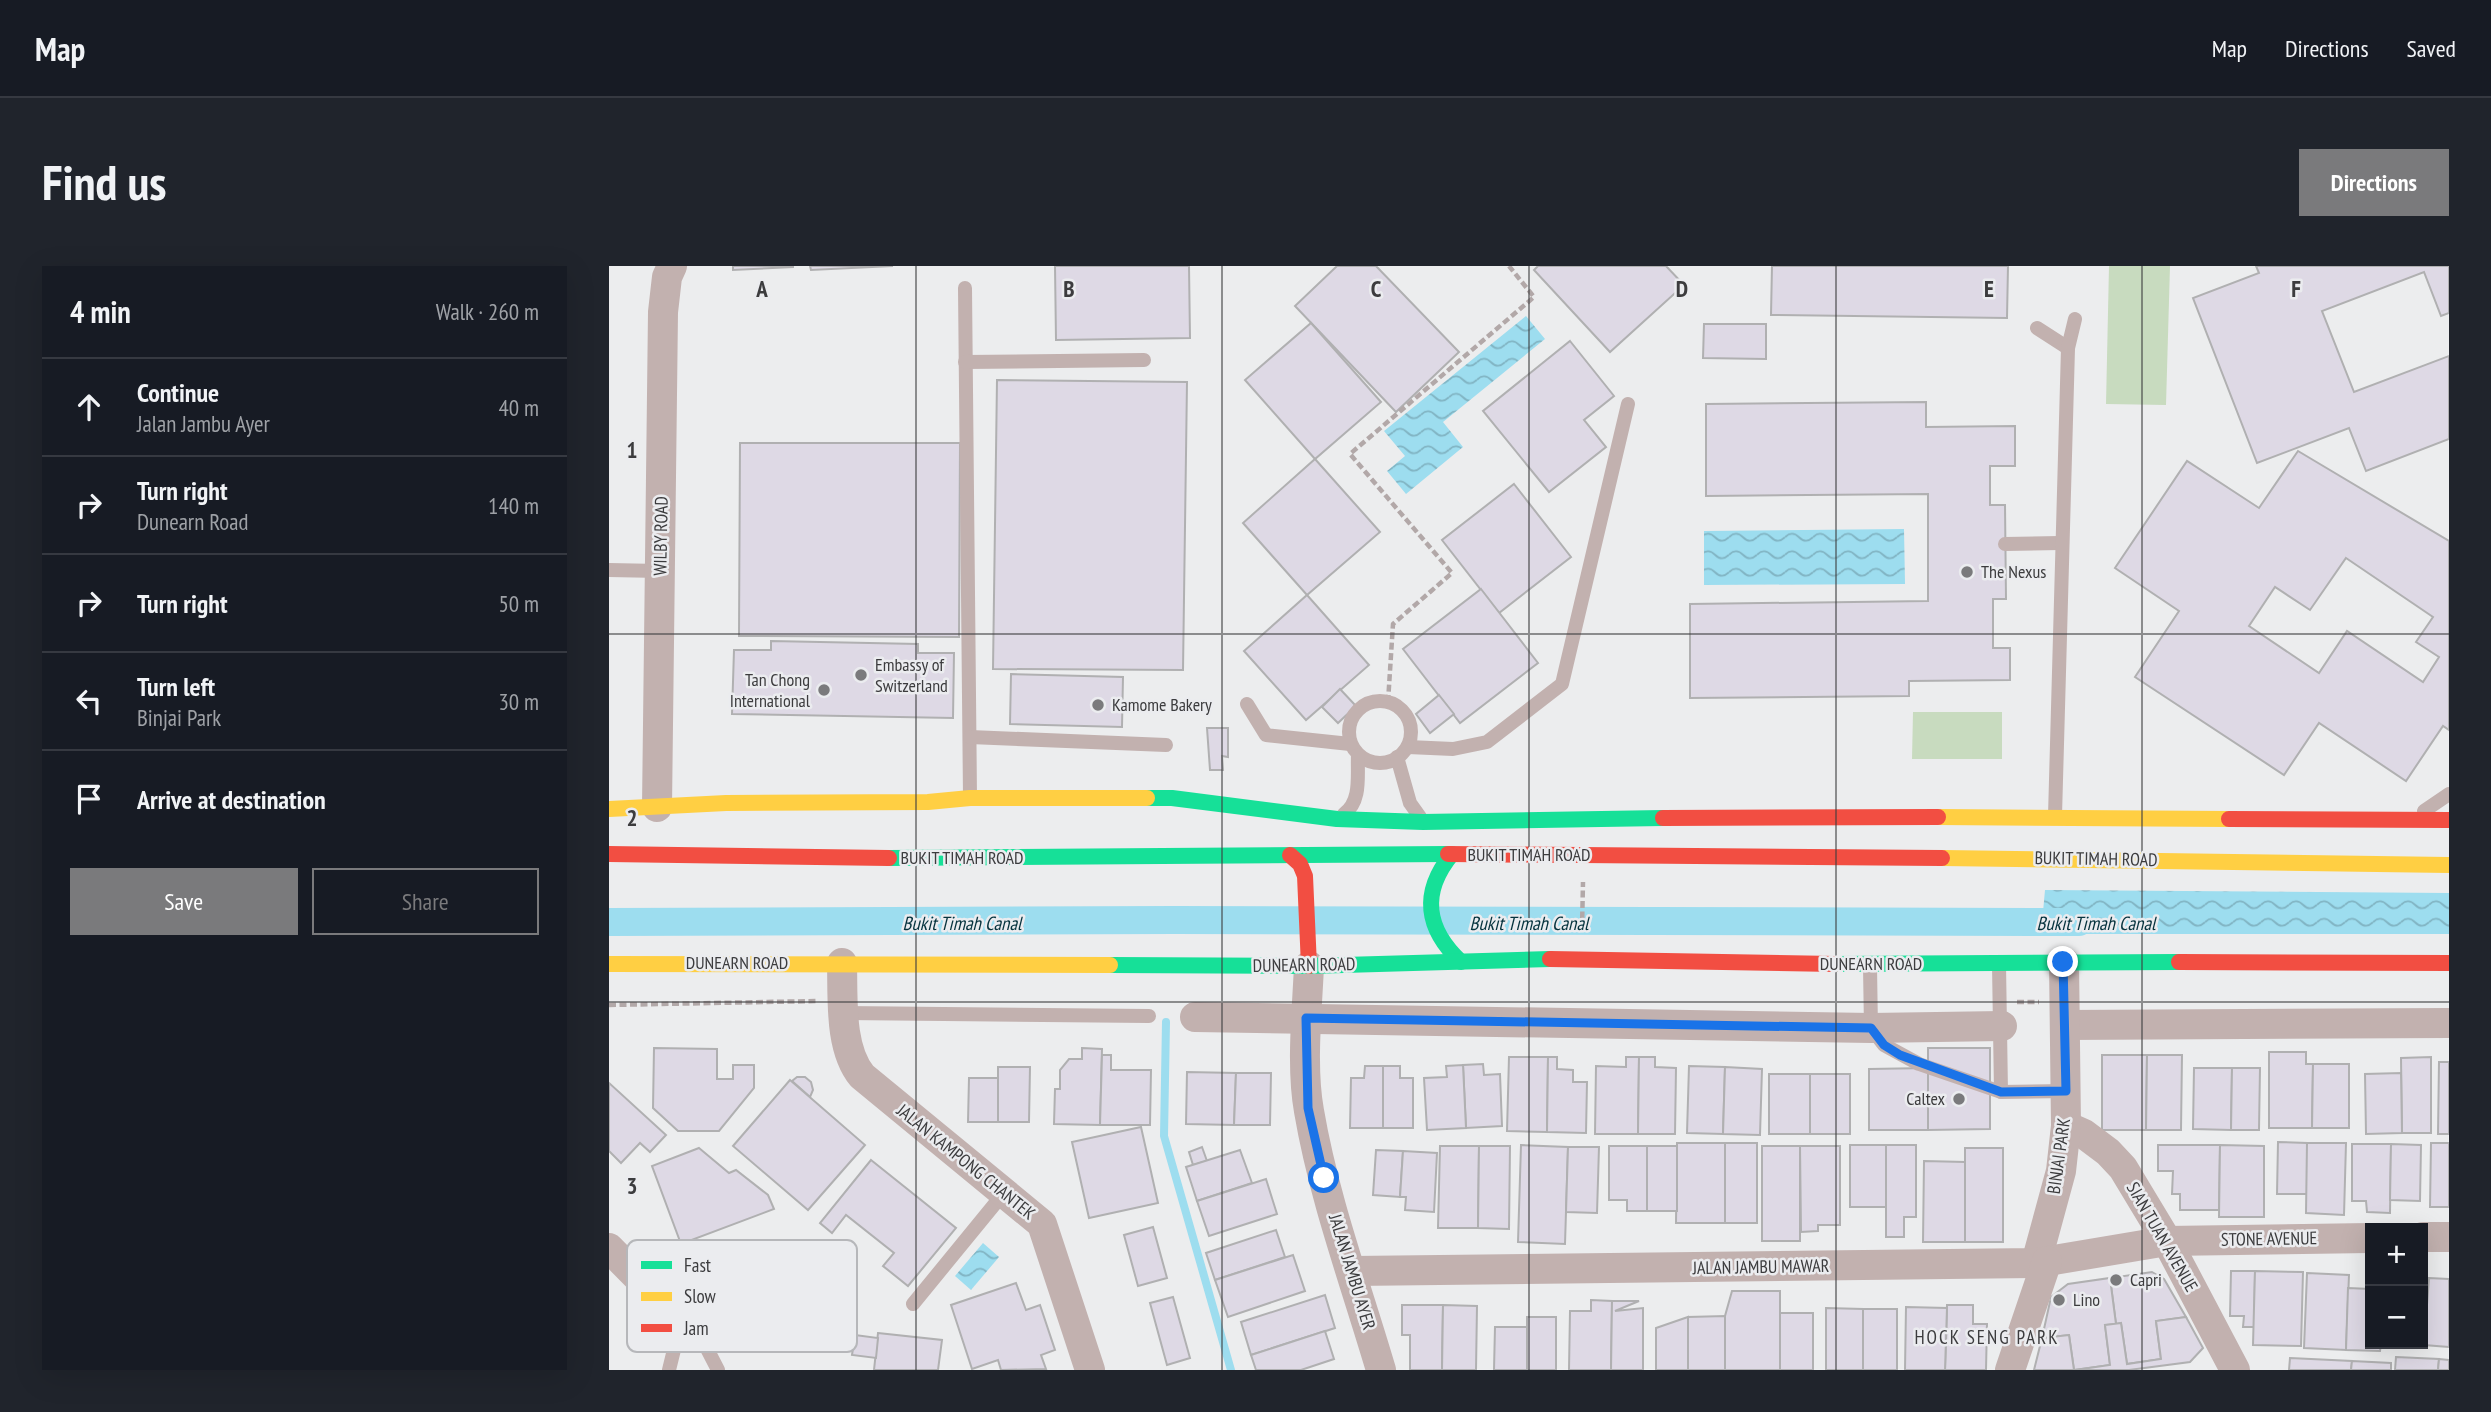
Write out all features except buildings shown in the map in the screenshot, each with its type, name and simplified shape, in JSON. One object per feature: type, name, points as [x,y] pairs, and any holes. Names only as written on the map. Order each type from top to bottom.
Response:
[{"type":"highway","points":[[609,809],[928,802],[970,798],[1172,798],[1337,818],[1423,822],[1555,818],[2449,820]]},
{"type":"highway","points":[[928,802],[945,815]]},
{"type":"highway","points":[[1980,819],[1999,835],[2009,858]]},
{"type":"highway","points":[[965,838],[971,859]]},
{"type":"highway","points":[[1452,854],[1440,867],[1430,895],[1438,939],[1461,962]]},
{"type":"highway","name":"BUKIT TIMAH ROAD","points":[[609,855],[971,859],[1452,854],[2009,858],[2449,865]]},
{"type":"highway","points":[[1290,855],[1300,864],[1305,876],[1310,967]]},
{"type":"highway","name":"DUNEARN ROAD","points":[[609,964],[1310,967],[1576,959],[1870,965],[1999,961],[2449,963]]},
{"type":"street","name":"WILBY ROAD","points":[[657,807],[663,312],[667,277],[672,266]]},
{"type":"street","name":"BINJAI PARK","points":[[2010,1370],[2042,1262],[2061,1171],[2066,1126],[2063,962]]},
{"type":"street","name":"JALAN KAMPONG CHANTEK","points":[[842,963],[844,1013],[852,1064],[862,1076],[1042,1224],[1049,1237],[1090,1370]]},
{"type":"street","name":"JALAN JAMBU AYER","points":[[1310,967],[1306,1018],[1308,1108],[1324,1178],[1381,1370]]},
{"type":"street","points":[[1195,1017],[1871,1028],[2002,1027]]},
{"type":"street","points":[[2065,1025],[2449,1023]]},
{"type":"street","name":"SIAN TUAN AVENUE","points":[[2066,1126],[2084,1134],[2108,1152],[2123,1168],[2167,1241],[2228,1369]]},
{"type":"street","points":[[2428,1237],[2449,1237]]},
{"type":"street","name":"STONE AVENUE","points":[[2167,1241],[2365,1238]]},
{"type":"street","name":"JALAN JAMBU MAWAR","points":[[1353,1271],[2042,1262],[2167,1241]]},
{"type":"street","points":[[609,1248],[627,1266]]},
{"type":"lane","points":[[965,288],[970,798]]},
{"type":"lane","points":[[2055,818],[2060,543],[2068,348],[2075,319]]},
{"type":"lane","points":[[2036,328],[2068,348]]},
{"type":"lane","points":[[965,362],[1145,360]]},
{"type":"lane","points":[[1247,704],[1266,735],[1354,749],[1370,762],[1384,763],[1402,752],[1453,749],[1487,742],[1562,684],[1628,404]]},
{"type":"lane","points":[[2005,544],[2060,543]]},
{"type":"lane","points":[[609,570],[660,571]]},
{"type":"lane","points":[[1337,818],[1352,808],[1356,799],[1354,749],[1348,730],[1352,717],[1361,707],[1374,701],[1388,702],[1400,709],[1408,720],[1412,732],[1402,752],[1410,803],[1423,822]]},
{"type":"lane","points":[[970,737],[1166,745]]},
{"type":"lane","points":[[2411,819],[2449,794]]},
{"type":"lane","points":[[1999,961],[2001,1092]]},
{"type":"lane","points":[[1870,965],[1871,1028],[1884,1045],[1900,1055],[2001,1092],[2066,1091]]},
{"type":"lane","points":[[844,1013],[1149,1016]]},
{"type":"lane","points":[[913,1304],[1003,1194]]},
{"type":"lane","points":[[669,1370],[673,1352]]},
{"type":"lane","points":[[709,1352],[718,1370]]},
{"type":"path","points":[[1388,702],[1392,624],[1452,573],[1350,454],[1534,297],[1509,266]]},
{"type":"path","points":[[1581,932],[1583,878]]},
{"type":"green space","points":[[2109,266],[2170,266],[2166,405],[2106,404]]},
{"type":"green space","points":[[1913,712],[2002,712],[2002,759],[1912,759]]},
{"type":"water","points":[[1526,316],[1545,339],[1443,422],[1463,447],[1406,494],[1387,471],[1405,456],[1384,431]]},
{"type":"water","points":[[1904,529],[1905,584],[1704,585],[1704,531]]},
{"type":"water","points":[[2045,890],[2449,893],[2449,934],[2041,934]]},
{"type":"water","points":[[983,1243],[999,1257],[971,1290],[955,1276]]},
{"type":"waterway","name":"Bukit Timah Canal","points":[[609,922],[2079,922]]},
{"type":"waterway","points":[[1166,1022],[1164,1136],[1231,1370]]},
{"type":"traffic: fast","points":[[1147,798],[1172,798],[1337,819],[1423,822],[1663,818]]},
{"type":"traffic: fast","points":[[889,858],[1448,854]]},
{"type":"traffic: fast","points":[[1452,854],[1435,883],[1431,910],[1440,937],[1461,962]]},
{"type":"traffic: fast","points":[[1110,965],[1309,966],[1550,959]]},
{"type":"traffic: fast","points":[[1835,964],[2179,962]]},
{"type":"traffic: slow","points":[[609,809],[726,803],[928,802],[970,798],[1147,798]]},
{"type":"traffic: slow","points":[[1938,817],[2229,819]]},
{"type":"traffic: slow","points":[[1942,858],[2449,865]]},
{"type":"traffic: slow","points":[[609,964],[1110,965]]},
{"type":"traffic: jam","points":[[1663,818],[1938,817]]},
{"type":"traffic: jam","points":[[2229,819],[2449,820]]},
{"type":"traffic: jam","points":[[609,854],[889,858]]},
{"type":"traffic: jam","points":[[1448,854],[1942,858]]},
{"type":"traffic: jam","points":[[1290,855],[1300,864],[1305,876],[1309,966]]},
{"type":"traffic: jam","points":[[1550,959],[1835,964]]},
{"type":"traffic: jam","points":[[2179,962],[2449,963]]},
{"type":"place","name":"The Nexus","points":[[1967,572]]},
{"type":"place","name":"Embassy of Switzerland","points":[[861,675]]},
{"type":"place","name":"Tan Chong International","points":[[824,690]]},
{"type":"place","name":"Kamome Bakery","points":[[1098,705]]},
{"type":"place","name":"Caltex","points":[[1959,1099]]},
{"type":"place","name":"Capri","points":[[2116,1280]]},
{"type":"place","name":"Lino","points":[[2059,1300]]},
{"type":"district","name":"HOCK SENG PARK","points":[[1987,1337]]},
{"type":"route","points":[[1324,1178],[1308,1108],[1306,1018],[1871,1028],[1884,1045],[1900,1055],[2001,1092],[2066,1091],[2063,962]]}]
